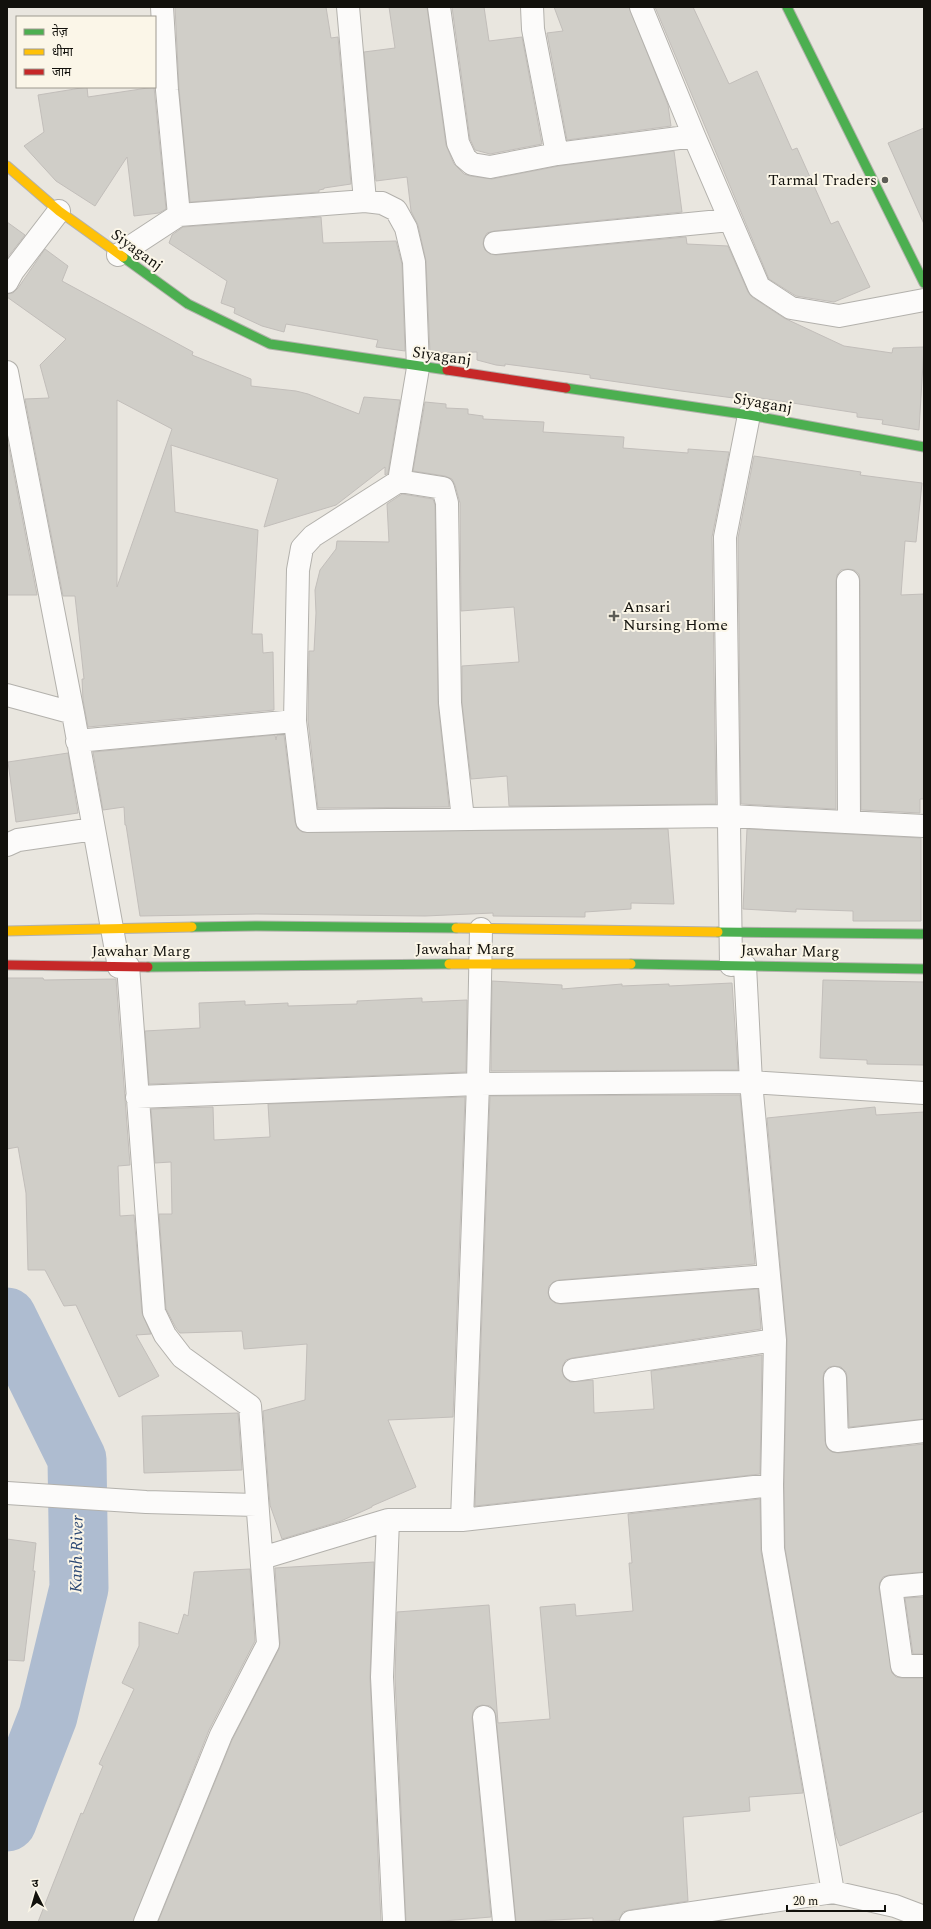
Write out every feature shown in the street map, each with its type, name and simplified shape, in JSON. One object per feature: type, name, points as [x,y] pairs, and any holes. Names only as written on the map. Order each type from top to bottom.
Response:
[{"type":"main road","points":[[787,7],[924,283]]},
{"type":"main road","name":"Siyaganj","points":[[7,166],[59,211],[188,304],[270,344],[418,368],[749,415],[924,447]]},
{"type":"main road","points":[[7,931],[257,926],[924,934]]},
{"type":"main road","name":"Jawahar Marg","points":[[7,966],[590,963],[924,969]]},
{"type":"street","points":[[162,7],[167,90],[179,215]]},
{"type":"street","points":[[348,7],[366,201]]},
{"type":"street","points":[[439,7],[458,144],[465,158],[472,164],[490,167],[558,154],[694,136]]},
{"type":"street","points":[[532,7],[533,29],[558,154]]},
{"type":"street","points":[[641,7],[694,136],[759,287],[791,308],[839,316],[924,300]]},
{"type":"street","points":[[118,255],[179,215],[366,201],[382,203],[396,210],[406,228],[414,262],[418,368],[399,481]]},
{"type":"street","points":[[7,282],[13,271],[59,211]]},
{"type":"street","points":[[495,244],[730,220]]},
{"type":"street","points":[[7,372],[73,713],[112,929],[123,966],[137,1097],[154,1312],[165,1335],[182,1357],[250,1406],[268,1644],[221,1735],[145,1922]]},
{"type":"street","points":[[749,415],[725,537],[730,816],[730,932],[738,965],[751,1082],[775,1340],[772,1485],[773,1549],[833,1892]]},
{"type":"street","points":[[463,819],[450,703],[447,503],[443,488],[399,481],[313,536],[302,548],[298,570],[295,721],[307,821],[730,816],[924,826]]},
{"type":"street","points":[[848,581],[849,822]]},
{"type":"street","points":[[7,695],[73,713]]},
{"type":"street","points":[[77,741],[295,721]]},
{"type":"street","points":[[7,845],[18,840],[94,829]]},
{"type":"street","points":[[462,1520],[478,1084],[481,929]]},
{"type":"street","points":[[137,1097],[478,1084],[751,1082],[924,1093]]},
{"type":"street","points":[[560,1292],[768,1276]]},
{"type":"street","points":[[574,1370],[775,1340]]},
{"type":"street","points":[[836,1378],[837,1441],[924,1431]]},
{"type":"street","points":[[262,1558],[388,1520],[462,1520],[772,1485]]},
{"type":"street","points":[[7,1493],[146,1502],[257,1505]]},
{"type":"street","points":[[388,1520],[382,1677],[394,1922]]},
{"type":"street","points":[[924,1584],[891,1587],[902,1666],[924,1666]]},
{"type":"street","points":[[484,1717],[504,1922]]},
{"type":"street","points":[[631,1922],[833,1892],[895,1906],[924,1917]]},
{"type":"building","points":[[175,7],[326,7],[331,38],[338,37],[351,184],[324,188],[319,190],[319,192],[190,202],[179,89]]},
{"type":"building","points":[[389,7],[427,7],[446,145],[454,164],[464,174],[492,179],[559,166],[674,151],[682,212],[494,231],[487,233],[484,238],[483,244],[485,250],[490,254],[496,255],[686,237],[687,244],[728,246],[748,292],[752,297],[784,318],[844,346],[892,353],[893,348],[924,347],[919,430],[882,424],[883,420],[857,417],[857,413],[741,395],[741,399],[590,378],[590,375],[505,364],[505,366],[496,365],[477,360],[477,352],[430,353],[426,261],[418,225],[411,211],[407,177],[376,181],[364,52],[395,48]]},
{"type":"building","points":[[452,7],[484,7],[489,41],[522,37],[542,144],[490,154],[475,150],[470,139]]},
{"type":"building","points":[[554,7],[629,7],[668,105],[671,126],[567,140],[547,33],[563,31]]},
{"type":"building","points":[[655,7],[693,7],[729,84],[757,71],[792,150],[797,148],[831,224],[838,221],[870,287],[834,302],[796,296],[769,279]]},
{"type":"building","points":[[87,88],[88,97],[154,88],[166,209],[159,213],[134,216],[127,157],[95,206],[56,181],[24,146],[44,132],[38,95]]},
{"type":"building","points":[[924,128],[924,224],[888,143]]},
{"type":"building","points":[[321,217],[323,243],[396,241],[402,264],[405,351],[376,347],[378,340],[286,324],[284,332],[262,326],[234,313],[235,308],[221,303],[227,281],[169,243],[172,235],[183,227]]},
{"type":"building","points":[[7,222],[25,235],[7,258]]},
{"type":"building","points":[[45,249],[68,266],[62,281],[193,352],[192,355],[251,379],[251,386],[296,391],[308,394],[359,414],[364,397],[400,400],[388,473],[385,475],[385,467],[336,505],[264,527],[278,479],[171,445],[175,512],[258,530],[252,634],[262,634],[263,653],[273,652],[274,710],[88,727],[83,700],[82,679],[84,679],[75,596],[63,596],[25,399],[49,398],[40,365],[66,339],[7,297],[7,294],[13,293]],"holes":[[[117,400],[172,429],[117,587]]]},
{"type":"building","points":[[425,402],[446,404],[446,408],[468,409],[468,414],[483,416],[483,419],[544,422],[543,432],[624,437],[623,448],[688,453],[688,449],[729,452],[712,537],[716,804],[509,806],[507,776],[471,779],[462,702],[462,666],[519,662],[514,607],[461,611],[460,503],[455,485],[452,479],[445,476],[413,471]]},
{"type":"building","points":[[7,438],[37,595],[7,595]]},
{"type":"building","points":[[754,456],[861,472],[860,475],[922,483],[916,542],[905,541],[901,595],[924,594],[924,799],[920,799],[920,813],[861,810],[860,581],[859,574],[854,570],[848,569],[841,570],[837,575],[836,581],[836,809],[741,804],[738,538]]},
{"type":"building","points":[[402,494],[433,499],[435,505],[438,703],[449,807],[318,808],[308,720],[309,651],[314,651],[316,613],[315,590],[320,570],[336,549],[337,541],[389,542],[387,504]]},
{"type":"building","points":[[275,735],[276,740],[277,735],[284,735],[295,822],[297,828],[302,832],[668,829],[674,904],[631,903],[631,909],[585,912],[585,917],[493,916],[493,913],[425,916],[257,914],[140,916],[125,825],[124,807],[103,810],[93,752]]},
{"type":"building","points":[[68,753],[78,813],[16,822],[8,762]]},
{"type":"building","points":[[747,829],[921,838],[921,921],[853,921],[853,911],[796,909],[796,912],[743,909]]},
{"type":"building","points":[[7,978],[43,978],[44,980],[116,979],[130,1165],[118,1166],[120,1216],[134,1215],[142,1313],[151,1334],[136,1335],[159,1376],[119,1397],[76,1305],[64,1306],[45,1270],[28,1270],[26,1193],[18,1147],[7,1149]]},
{"type":"building","points":[[823,980],[924,982],[924,1065],[867,1064],[867,1060],[820,1058]]},
{"type":"building","points":[[492,981],[562,985],[562,989],[622,984],[622,986],[669,984],[669,986],[732,983],[738,1070],[491,1071]]},
{"type":"building","points":[[422,998],[422,1002],[467,1000],[466,1072],[149,1084],[145,1031],[200,1028],[199,1003],[245,1001],[245,1005],[288,1003],[288,1006],[357,1004],[357,1001]]},
{"type":"building","points":[[740,1095],[755,1264],[559,1280],[553,1282],[549,1286],[548,1293],[550,1299],[555,1303],[561,1304],[758,1289],[761,1329],[572,1358],[566,1360],[562,1371],[564,1377],[570,1382],[593,1380],[594,1413],[654,1409],[651,1371],[762,1355],[760,1474],[475,1506],[490,1096]]},
{"type":"building","points":[[465,1097],[453,1417],[388,1420],[416,1487],[341,1521],[282,1539],[270,1505],[263,1411],[305,1400],[307,1344],[244,1349],[242,1331],[180,1333],[176,1328],[166,1309],[159,1214],[172,1214],[171,1162],[155,1163],[151,1109],[213,1107],[214,1140],[270,1137],[268,1104]]},
{"type":"building","points":[[875,1107],[876,1115],[924,1112],[924,1419],[849,1427],[846,1372],[841,1367],[829,1367],[824,1372],[823,1378],[825,1441],[827,1448],[832,1452],[838,1453],[924,1444],[924,1572],[889,1575],[883,1577],[879,1588],[892,1673],[896,1677],[902,1678],[924,1678],[924,1811],[840,1846],[836,1836],[785,1548],[784,1485],[787,1339],[767,1118]]},
{"type":"building","points":[[238,1413],[242,1470],[144,1473],[142,1416]]},
{"type":"building","points":[[760,1499],[761,1551],[803,1793],[749,1797],[750,1811],[683,1817],[688,1901],[629,1910],[623,1912],[619,1920],[593,1922],[593,1918],[516,1922],[496,1716],[494,1710],[490,1706],[482,1705],[476,1707],[472,1718],[491,1917],[431,1922],[406,1922],[395,1677],[397,1612],[489,1605],[498,1723],[550,1719],[540,1607],[575,1604],[576,1616],[633,1611],[629,1563],[632,1563],[628,1514]]},
{"type":"building","points":[[7,1539],[36,1543],[33,1571],[35,1571],[24,1661],[7,1660]]},
{"type":"building","points":[[374,1562],[370,1678],[381,1922],[158,1922],[232,1740],[279,1649],[280,1643],[275,1568]]},
{"type":"building","points":[[250,1569],[255,1641],[209,1730],[133,1922],[38,1922],[81,1813],[83,1814],[103,1766],[99,1764],[134,1689],[122,1683],[139,1646],[139,1622],[178,1634],[184,1614],[188,1616],[194,1572]]},
{"type":"building","points":[[924,1597],[924,1654],[913,1654],[905,1598]]},
{"type":"waterway","name":"Kanh River","points":[[7,1317],[77,1459],[79,1588],[48,1716],[7,1822]]},
{"type":"traffic: fast","points":[[787,7],[924,283]]},
{"type":"traffic: fast","points":[[123,257],[188,304],[270,344],[447,370]]},
{"type":"traffic: fast","points":[[566,388],[749,415],[924,447]]},
{"type":"traffic: fast","points":[[192,927],[257,926],[456,928]]},
{"type":"traffic: fast","points":[[718,932],[924,934]]},
{"type":"traffic: fast","points":[[148,967],[449,964]]},
{"type":"traffic: fast","points":[[631,964],[924,969]]},
{"type":"traffic: slow","points":[[7,166],[59,211],[123,257]]},
{"type":"traffic: slow","points":[[7,931],[192,927]]},
{"type":"traffic: slow","points":[[456,928],[718,932]]},
{"type":"traffic: slow","points":[[449,964],[631,964]]},
{"type":"traffic: jam","points":[[447,370],[566,388]]},
{"type":"traffic: jam","points":[[7,965],[148,967]]},
{"type":"place","name":"Tarmal Traders","points":[[885,180]]},
{"type":"place","name":"Ansari Nursing Home","points":[[614,616]]}]
